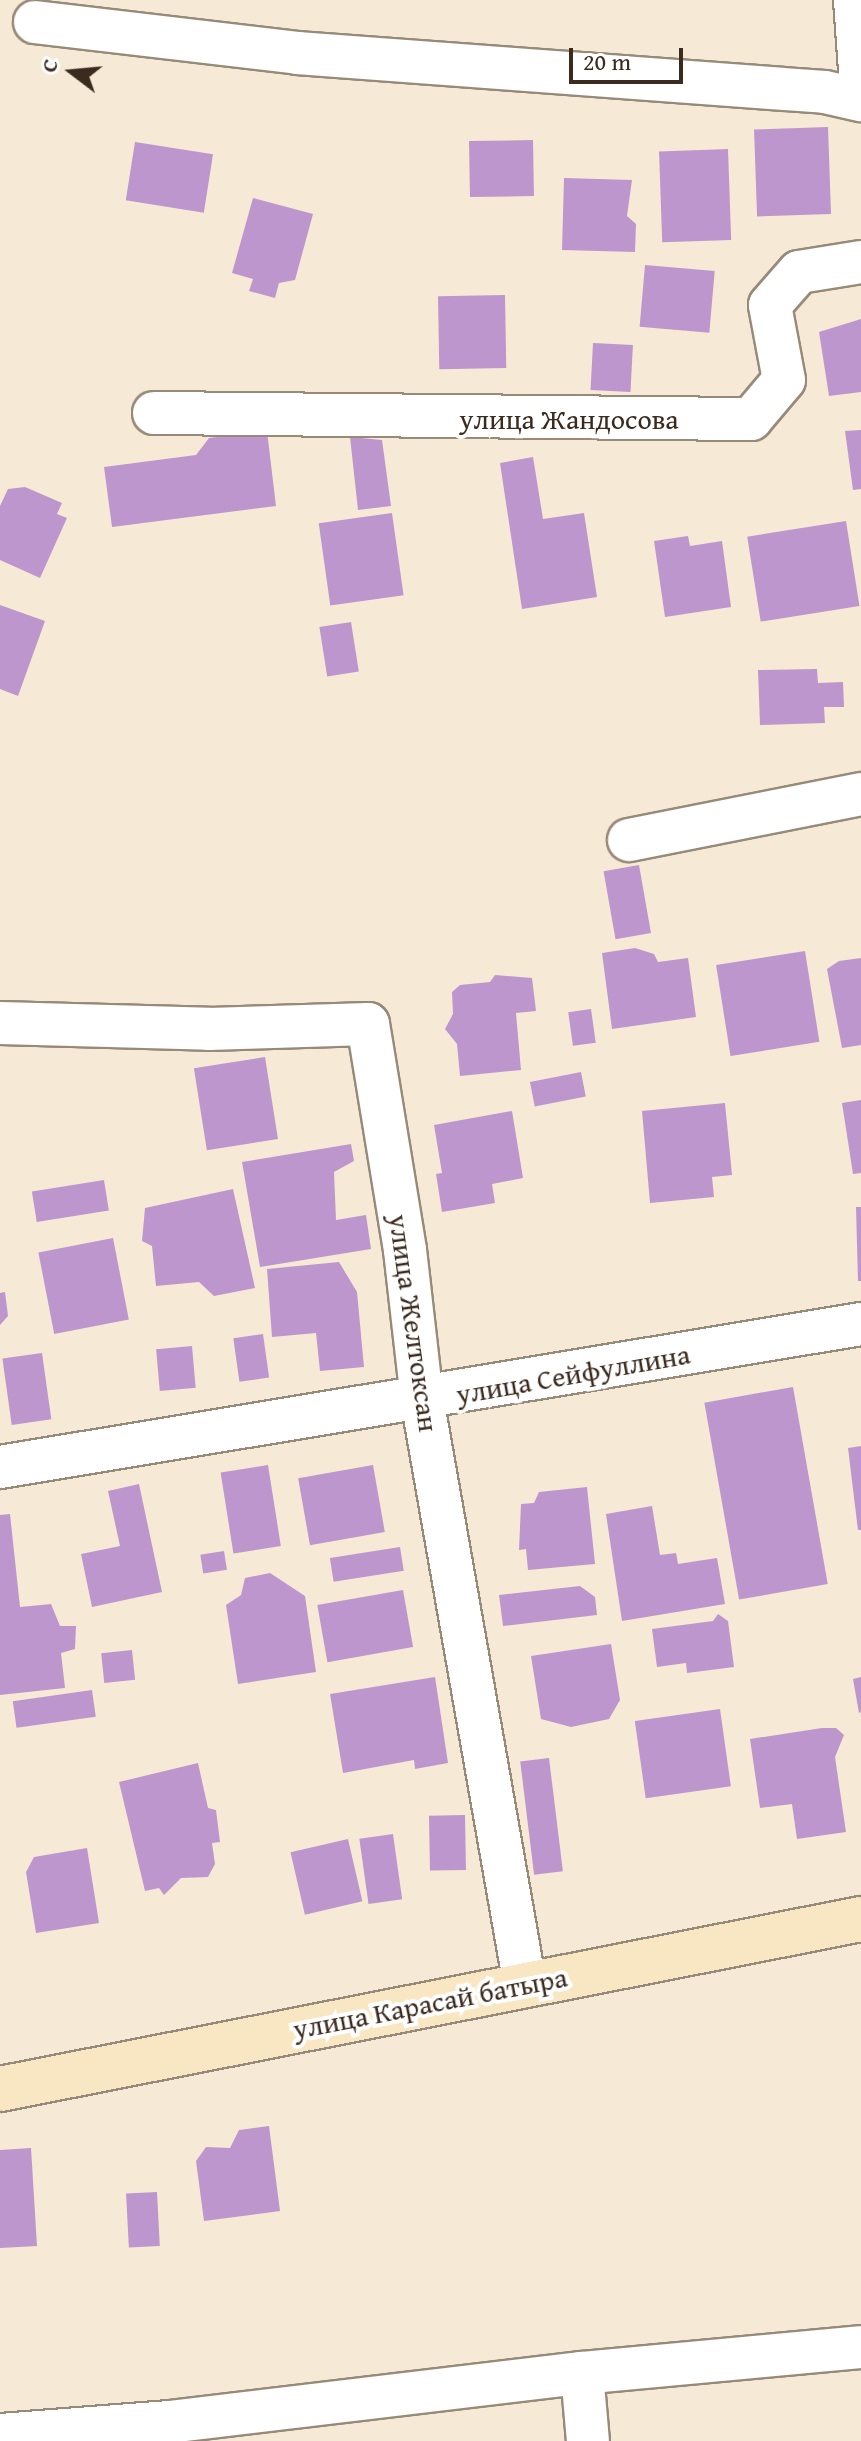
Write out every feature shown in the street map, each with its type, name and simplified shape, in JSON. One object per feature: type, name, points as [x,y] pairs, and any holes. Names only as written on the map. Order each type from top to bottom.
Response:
[{"type":"street","points":[[855,0],[861,83]]},
{"type":"street","points":[[35,22],[297,53],[825,92],[861,100]]},
{"type":"street","name":"улица Жандосова","points":[[154,413],[348,419],[751,419],[784,380],[770,305],[799,272],[861,262]]},
{"type":"street","points":[[629,840],[861,794]]},
{"type":"street","name":"улица Желтоксан","points":[[0,1023],[209,1029],[368,1024],[405,1250],[422,1399],[525,1985]]},
{"type":"street","name":"улица Сейфуллина","points":[[0,1467],[861,1324]]},
{"type":"street","name":"улица Карасай батыра","points":[[0,2089],[861,1919]]},
{"type":"street","points":[[0,2435],[289,2409],[582,2373],[861,2347]]},
{"type":"street","points":[[582,2373],[588,2441]]},
{"type":"building","points":[[828,127],[831,214],[757,217],[754,130]]},
{"type":"building","points":[[533,140],[534,196],[470,197],[469,141]]},
{"type":"building","points":[[135,142],[213,154],[204,213],[126,200]]},
{"type":"building","points":[[728,149],[731,240],[662,242],[659,151]]},
{"type":"building","points":[[564,178],[632,180],[627,216],[636,224],[635,252],[562,250]]},
{"type":"building","points":[[253,198],[313,214],[295,280],[279,283],[275,298],[249,291],[253,279],[232,273]]},
{"type":"building","points":[[645,265],[715,271],[709,333],[640,327]]},
{"type":"building","points":[[505,295],[506,368],[439,369],[438,296]]},
{"type":"building","points":[[861,319],[861,392],[829,396],[819,332]]},
{"type":"building","points":[[593,343],[633,345],[630,392],[591,390]]},
{"type":"building","points":[[861,430],[861,489],[853,490],[845,431]]},
{"type":"building","points":[[267,431],[276,506],[112,527],[104,467],[196,455],[209,438]]},
{"type":"building","points":[[350,437],[382,440],[391,506],[358,510]]},
{"type":"building","points":[[533,457],[543,519],[584,513],[597,597],[522,609],[500,463]]},
{"type":"building","points":[[25,487],[62,503],[57,514],[67,518],[40,578],[0,560],[0,506],[8,489]]},
{"type":"building","points":[[392,513],[404,595],[330,605],[319,523]]},
{"type":"building","points":[[846,521],[859,606],[761,622],[747,537]]},
{"type":"building","points":[[688,536],[690,546],[722,541],[731,607],[665,617],[654,541]]},
{"type":"building","points":[[0,605],[45,621],[18,696],[0,689]]},
{"type":"building","points":[[351,622],[359,671],[327,676],[319,627]]},
{"type":"building","points":[[817,669],[818,683],[843,682],[844,707],[824,707],[825,723],[760,725],[758,670]]},
{"type":"building","points":[[639,865],[651,933],[616,939],[604,871]]},
{"type":"building","points":[[635,948],[654,954],[658,962],[688,958],[696,1017],[612,1029],[602,953]]},
{"type":"building","points":[[805,951],[819,1042],[731,1056],[716,965]]},
{"type":"building","points":[[861,958],[861,1045],[842,1048],[827,969],[839,961]]},
{"type":"building","points":[[495,975],[532,978],[536,1011],[516,1013],[521,1070],[460,1076],[457,1044],[445,1029],[453,1014],[452,992],[460,985],[490,982]]},
{"type":"building","points":[[591,1009],[596,1043],[573,1046],[568,1012]]},
{"type":"building","points":[[265,1057],[278,1139],[207,1150],[194,1068]]},
{"type":"building","points":[[581,1072],[586,1097],[535,1106],[530,1082]]},
{"type":"building","points":[[861,1100],[861,1173],[853,1174],[842,1103]]},
{"type":"building","points":[[725,1103],[732,1175],[712,1177],[714,1197],[650,1203],[642,1111]]},
{"type":"building","points":[[512,1111],[523,1178],[492,1184],[495,1203],[442,1212],[436,1174],[442,1173],[434,1125]]},
{"type":"building","points":[[351,1144],[354,1161],[334,1172],[336,1220],[366,1215],[371,1249],[260,1267],[242,1162]]},
{"type":"building","points":[[104,1180],[109,1211],[37,1222],[32,1191]]},
{"type":"building","points":[[233,1189],[255,1288],[214,1296],[199,1282],[156,1286],[152,1246],[142,1241],[145,1208]]},
{"type":"building","points":[[856,1207],[861,1207],[861,1281],[858,1281]]},
{"type":"building","points":[[113,1238],[129,1319],[54,1334],[38,1253]]},
{"type":"building","points":[[339,1262],[357,1292],[364,1367],[320,1371],[316,1333],[272,1337],[267,1269]]},
{"type":"building","points":[[5,1292],[8,1316],[0,1325],[0,1293]]},
{"type":"building","points":[[263,1334],[269,1378],[239,1382],[233,1338]]},
{"type":"building","points":[[192,1346],[196,1388],[160,1391],[156,1349]]},
{"type":"building","points":[[42,1353],[51,1419],[12,1425],[2,1359]]},
{"type":"building","points":[[793,1387],[828,1584],[739,1600],[704,1403]]},
{"type":"building","points":[[861,1446],[861,1530],[858,1530],[848,1448]]},
{"type":"building","points":[[268,1465],[281,1546],[233,1553],[221,1473]]},
{"type":"building","points":[[373,1465],[385,1532],[310,1545],[298,1478]]},
{"type":"building","points":[[139,1484],[162,1592],[92,1607],[81,1554],[120,1546],[108,1491]]},
{"type":"building","points":[[587,1487],[595,1564],[528,1570],[526,1549],[519,1550],[521,1504],[534,1503],[539,1492]]},
{"type":"building","points":[[652,1506],[660,1555],[676,1553],[678,1564],[717,1558],[725,1604],[622,1621],[606,1514]]},
{"type":"building","points":[[10,1514],[20,1607],[51,1604],[60,1626],[76,1626],[75,1649],[61,1653],[65,1688],[0,1695],[0,1515]]},
{"type":"building","points":[[400,1547],[404,1571],[334,1582],[330,1558]]},
{"type":"building","points":[[224,1551],[227,1570],[203,1574],[200,1555]]},
{"type":"building","points":[[270,1573],[305,1596],[316,1672],[238,1684],[226,1605],[241,1595],[245,1578]]},
{"type":"building","points":[[580,1586],[595,1597],[597,1615],[503,1626],[499,1595]]},
{"type":"building","points":[[403,1590],[413,1647],[327,1662],[317,1605]]},
{"type":"building","points":[[718,1614],[728,1621],[734,1667],[687,1673],[686,1663],[657,1667],[652,1629],[713,1621]]},
{"type":"building","points":[[611,1644],[620,1700],[609,1719],[571,1727],[541,1719],[531,1656]]},
{"type":"building","points":[[132,1650],[135,1680],[104,1683],[101,1653]]},
{"type":"building","points":[[435,1677],[448,1763],[415,1769],[414,1760],[343,1773],[330,1694]]},
{"type":"building","points":[[861,1677],[861,1712],[859,1713],[853,1679]]},
{"type":"building","points":[[92,1690],[96,1717],[17,1728],[13,1701]]},
{"type":"building","points":[[720,1709],[731,1786],[646,1798],[635,1721]]},
{"type":"building","points":[[836,1728],[844,1735],[835,1757],[846,1832],[797,1839],[792,1804],[760,1808],[750,1739]]},
{"type":"building","points":[[549,1758],[563,1871],[534,1875],[520,1762]]},
{"type":"building","points":[[198,1763],[208,1808],[216,1810],[220,1842],[212,1843],[215,1864],[208,1877],[181,1878],[164,1895],[159,1888],[145,1891],[119,1782]]},
{"type":"building","points":[[465,1815],[466,1870],[430,1871],[429,1816]]},
{"type":"building","points":[[393,1834],[402,1899],[369,1904],[359,1839]]},
{"type":"building","points":[[348,1839],[362,1901],[305,1915],[291,1852]]},
{"type":"building","points":[[87,1848],[99,1923],[36,1933],[26,1872],[34,1857]]},
{"type":"building","points":[[269,2126],[280,2211],[204,2221],[196,2161],[206,2147],[230,2148],[239,2130]]},
{"type":"building","points":[[31,2148],[37,2246],[0,2248],[0,2150]]},
{"type":"building","points":[[157,2192],[160,2246],[129,2248],[126,2194]]}]
